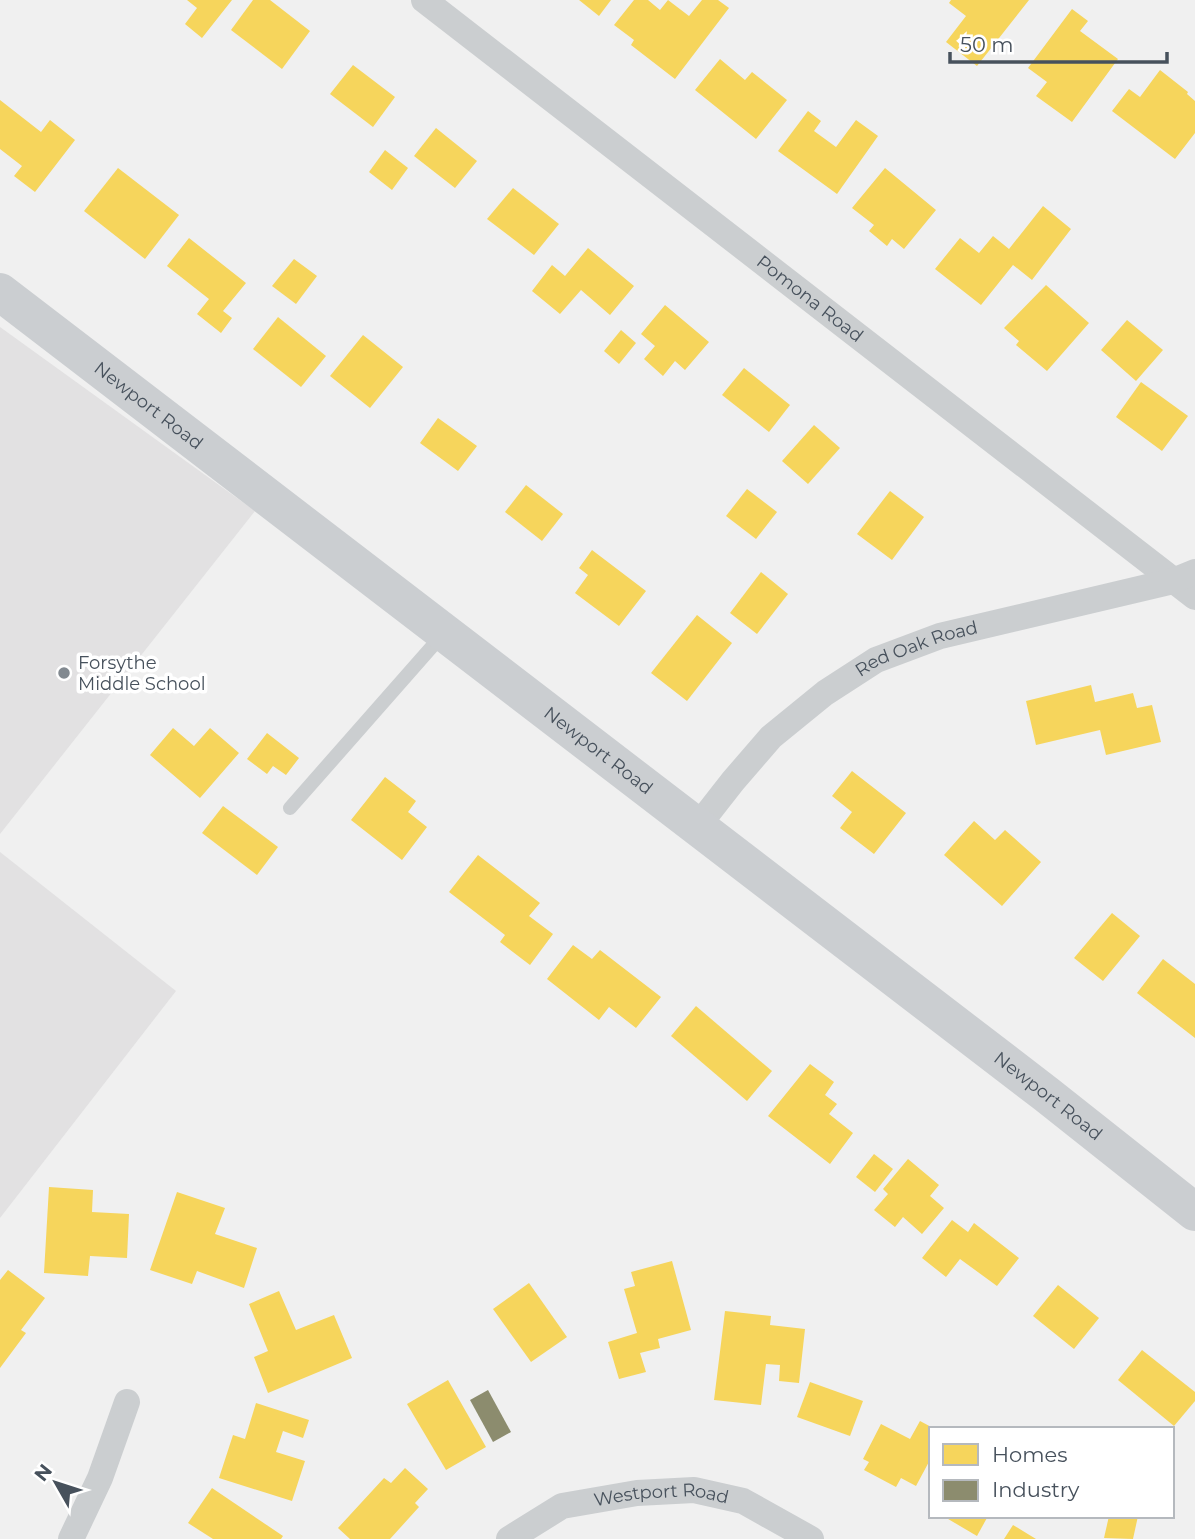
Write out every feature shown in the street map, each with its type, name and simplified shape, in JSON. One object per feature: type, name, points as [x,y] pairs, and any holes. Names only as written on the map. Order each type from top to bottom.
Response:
[{"type":"street","name":"Pomona Road","points":[[424,0],[1184,576],[1195,597]]},
{"type":"street","name":"Newport Road","points":[[0,292],[1046,1094],[1195,1212]]},
{"type":"street","name":"Red Oak Road","points":[[698,827],[771,737],[825,693],[876,660],[940,636],[1184,576]]},
{"type":"street","points":[[71,1539],[100,1478],[127,1402]]},
{"type":"street","name":"Westport Road","points":[[509,1539],[562,1506],[636,1493],[694,1490],[743,1501],[811,1539]]},
{"type":"lane","points":[[290,808],[444,633]]},
{"type":"shaded area","name":"Forsythe Middle School","points":[[0,327],[255,511],[0,834]]},
{"type":"shaded area","points":[[0,852],[176,991],[0,1218]]},
{"type":"building: Homes","points":[[187,0],[232,0],[202,38],[185,24],[197,8]]},
{"type":"building: Homes","points":[[253,0],[270,0],[310,31],[282,69],[231,30]]},
{"type":"building: Homes","points":[[579,0],[611,0],[599,16]]},
{"type":"building: Homes","points":[[634,0],[648,0],[660,10],[668,0],[689,16],[702,0],[718,0],[729,8],[675,79],[631,45],[634,40],[614,25]]},
{"type":"building: Homes","points":[[951,0],[1029,0],[977,66],[946,42],[966,16],[949,3]]},
{"type":"building: Homes","points":[[1072,9],[1088,21],[1080,31],[1118,59],[1072,122],[1036,96],[1047,82],[1028,68]]},
{"type":"building: Homes","points":[[720,59],[745,80],[752,72],[787,100],[756,139],[695,90]]},
{"type":"building: Homes","points":[[353,65],[395,97],[373,127],[330,94]]},
{"type":"building: Homes","points":[[1160,70],[1195,101],[1195,133],[1175,159],[1112,111],[1129,89],[1140,97]]},
{"type":"building: Homes","points":[[0,100],[41,132],[50,120],[75,140],[35,192],[14,176],[22,166],[0,149]]},
{"type":"building: Homes","points":[[808,111],[821,121],[814,131],[836,147],[856,120],[878,136],[837,194],[778,151]]},
{"type":"building: Homes","points":[[436,128],[477,161],[455,188],[414,156]]},
{"type":"building: Homes","points":[[385,150],[408,168],[392,190],[369,172]]},
{"type":"building: Homes","points":[[118,168],[179,215],[145,259],[84,211]]},
{"type":"building: Homes","points":[[885,168],[936,210],[904,249],[892,239],[887,246],[869,231],[874,225],[852,208]]},
{"type":"building: Homes","points":[[513,188],[559,224],[534,255],[487,219]]},
{"type":"building: Homes","points":[[1043,206],[1071,229],[1032,280],[1013,265],[981,305],[935,269],[960,238],[979,253],[993,236],[1009,249]]},
{"type":"building: Homes","points":[[189,238],[246,283],[223,311],[232,318],[221,333],[197,314],[209,299],[167,266]]},
{"type":"building: Homes","points":[[588,248],[634,286],[610,315],[581,290],[560,314],[532,291],[552,265],[565,276]]},
{"type":"building: Homes","points":[[294,259],[317,276],[296,304],[272,286]]},
{"type":"building: Homes","points":[[1046,285],[1089,323],[1047,371],[1016,345],[1019,341],[1004,328]]},
{"type":"building: Homes","points":[[665,305],[709,342],[685,370],[675,361],[663,376],[644,359],[655,346],[641,334]]},
{"type":"building: Homes","points":[[278,317],[326,356],[301,387],[253,349]]},
{"type":"building: Homes","points":[[1127,320],[1163,350],[1136,381],[1101,350]]},
{"type":"building: Homes","points":[[621,330],[636,343],[619,364],[604,351]]},
{"type":"building: Homes","points":[[363,335],[403,367],[370,408],[330,376]]},
{"type":"building: Homes","points":[[744,368],[790,405],[769,432],[722,395]]},
{"type":"building: Homes","points":[[1141,382],[1188,416],[1162,451],[1116,417]]},
{"type":"building: Homes","points":[[438,418],[477,446],[458,471],[420,443]]},
{"type":"building: Homes","points":[[814,425],[840,448],[808,484],[782,461]]},
{"type":"building: Homes","points":[[526,485],[563,514],[542,541],[505,512]]},
{"type":"building: Homes","points":[[747,489],[777,512],[756,539],[726,516]]},
{"type":"building: Homes","points":[[890,491],[924,517],[892,560],[857,534]]},
{"type":"building: Homes","points":[[592,550],[646,591],[619,626],[575,593],[588,575],[579,568]]},
{"type":"building: Homes","points":[[761,572],[788,594],[757,634],[730,613]]},
{"type":"building: Homes","points":[[697,615],[732,643],[687,701],[651,673]]},
{"type":"building: Homes","points":[[1091,685],[1095,702],[1133,693],[1137,708],[1152,705],[1161,742],[1106,755],[1100,730],[1036,745],[1026,701]]},
{"type":"building: Homes","points":[[173,728],[194,746],[210,728],[239,753],[200,798],[150,755]]},
{"type":"building: Homes","points":[[267,733],[299,758],[286,775],[273,766],[267,774],[247,759]]},
{"type":"building: Homes","points":[[852,771],[906,813],[874,854],[840,828],[852,812],[832,796]]},
{"type":"building: Homes","points":[[385,777],[416,801],[408,812],[427,827],[402,860],[351,820]]},
{"type":"building: Homes","points":[[223,806],[278,847],[257,875],[202,833]]},
{"type":"building: Homes","points":[[974,821],[995,840],[1005,830],[1041,862],[1002,906],[944,855]]},
{"type":"building: Homes","points":[[478,855],[540,903],[529,916],[553,934],[530,965],[500,942],[505,935],[449,892]]},
{"type":"building: Homes","points":[[1112,913],[1140,936],[1103,981],[1074,958]]},
{"type":"building: Homes","points":[[573,945],[592,959],[600,950],[661,997],[636,1028],[609,1007],[599,1020],[547,979]]},
{"type":"building: Homes","points":[[1163,959],[1195,984],[1195,1038],[1137,993]]},
{"type":"building: Homes","points":[[696,1006],[772,1071],[747,1101],[671,1036]]},
{"type":"building: Homes","points":[[810,1064],[834,1082],[825,1095],[837,1104],[829,1114],[853,1133],[830,1164],[768,1116]]},
{"type":"building: Homes","points":[[874,1154],[893,1169],[875,1192],[856,1177]]},
{"type":"building: Homes","points":[[908,1159],[939,1185],[930,1196],[944,1208],[922,1234],[903,1217],[895,1227],[874,1210],[888,1194],[883,1189]]},
{"type":"building: Homes","points":[[49,1187],[93,1190],[92,1212],[129,1214],[127,1258],[90,1256],[88,1276],[44,1273]]},
{"type":"building: Homes","points":[[177,1192],[225,1208],[215,1234],[257,1248],[244,1288],[197,1271],[192,1284],[150,1270]]},
{"type":"building: Homes","points":[[952,1220],[968,1232],[974,1223],[1019,1258],[997,1286],[960,1259],[946,1277],[922,1258]]},
{"type":"building: Homes","points":[[672,1261],[691,1330],[658,1339],[660,1348],[640,1353],[646,1372],[619,1379],[608,1342],[637,1333],[624,1289],[635,1286],[631,1272]]},
{"type":"building: Homes","points":[[8,1270],[45,1298],[21,1330],[26,1333],[0,1368],[0,1280]]},
{"type":"building: Homes","points":[[529,1283],[567,1337],[531,1362],[493,1309]]},
{"type":"building: Homes","points":[[1058,1285],[1099,1318],[1074,1349],[1033,1316]]},
{"type":"building: Homes","points":[[279,1291],[296,1330],[334,1315],[352,1358],[268,1393],[254,1357],[268,1351],[249,1304]]},
{"type":"building: Homes","points":[[725,1311],[771,1316],[770,1325],[805,1329],[799,1383],[779,1381],[780,1365],[766,1364],[761,1405],[714,1400]]},
{"type":"building: Homes","points":[[1142,1350],[1195,1392],[1195,1401],[1174,1426],[1118,1380]]},
{"type":"building: Homes","points":[[448,1380],[486,1447],[446,1470],[407,1404]]},
{"type":"building: Homes","points":[[810,1382],[863,1401],[850,1436],[797,1417]]},
{"type":"building: Homes","points":[[256,1403],[309,1420],[303,1438],[283,1431],[276,1452],[305,1461],[292,1501],[219,1478],[233,1435],[245,1439]]},
{"type":"building: Homes","points":[[920,1421],[931,1427],[929,1427],[929,1462],[916,1486],[901,1478],[896,1487],[864,1470],[869,1462],[863,1459],[881,1424],[910,1439]]},
{"type":"building: Homes","points":[[405,1468],[428,1489],[415,1503],[419,1507],[390,1539],[350,1539],[338,1528],[384,1478],[391,1483]]},
{"type":"building: Homes","points":[[212,1488],[283,1536],[281,1539],[213,1539],[188,1523]]},
{"type":"building: Homes","points":[[946,1518],[987,1518],[977,1536]]},
{"type":"building: Homes","points":[[1109,1518],[1138,1518],[1133,1539],[1104,1538]]},
{"type":"building: Homes","points":[[1013,1525],[1036,1539],[1004,1539]]},
{"type":"building: Industry","points":[[488,1390],[511,1432],[493,1442],[470,1400]]},
{"type":"place","name":"Forsythe Middle School","points":[[64,673]]}]
